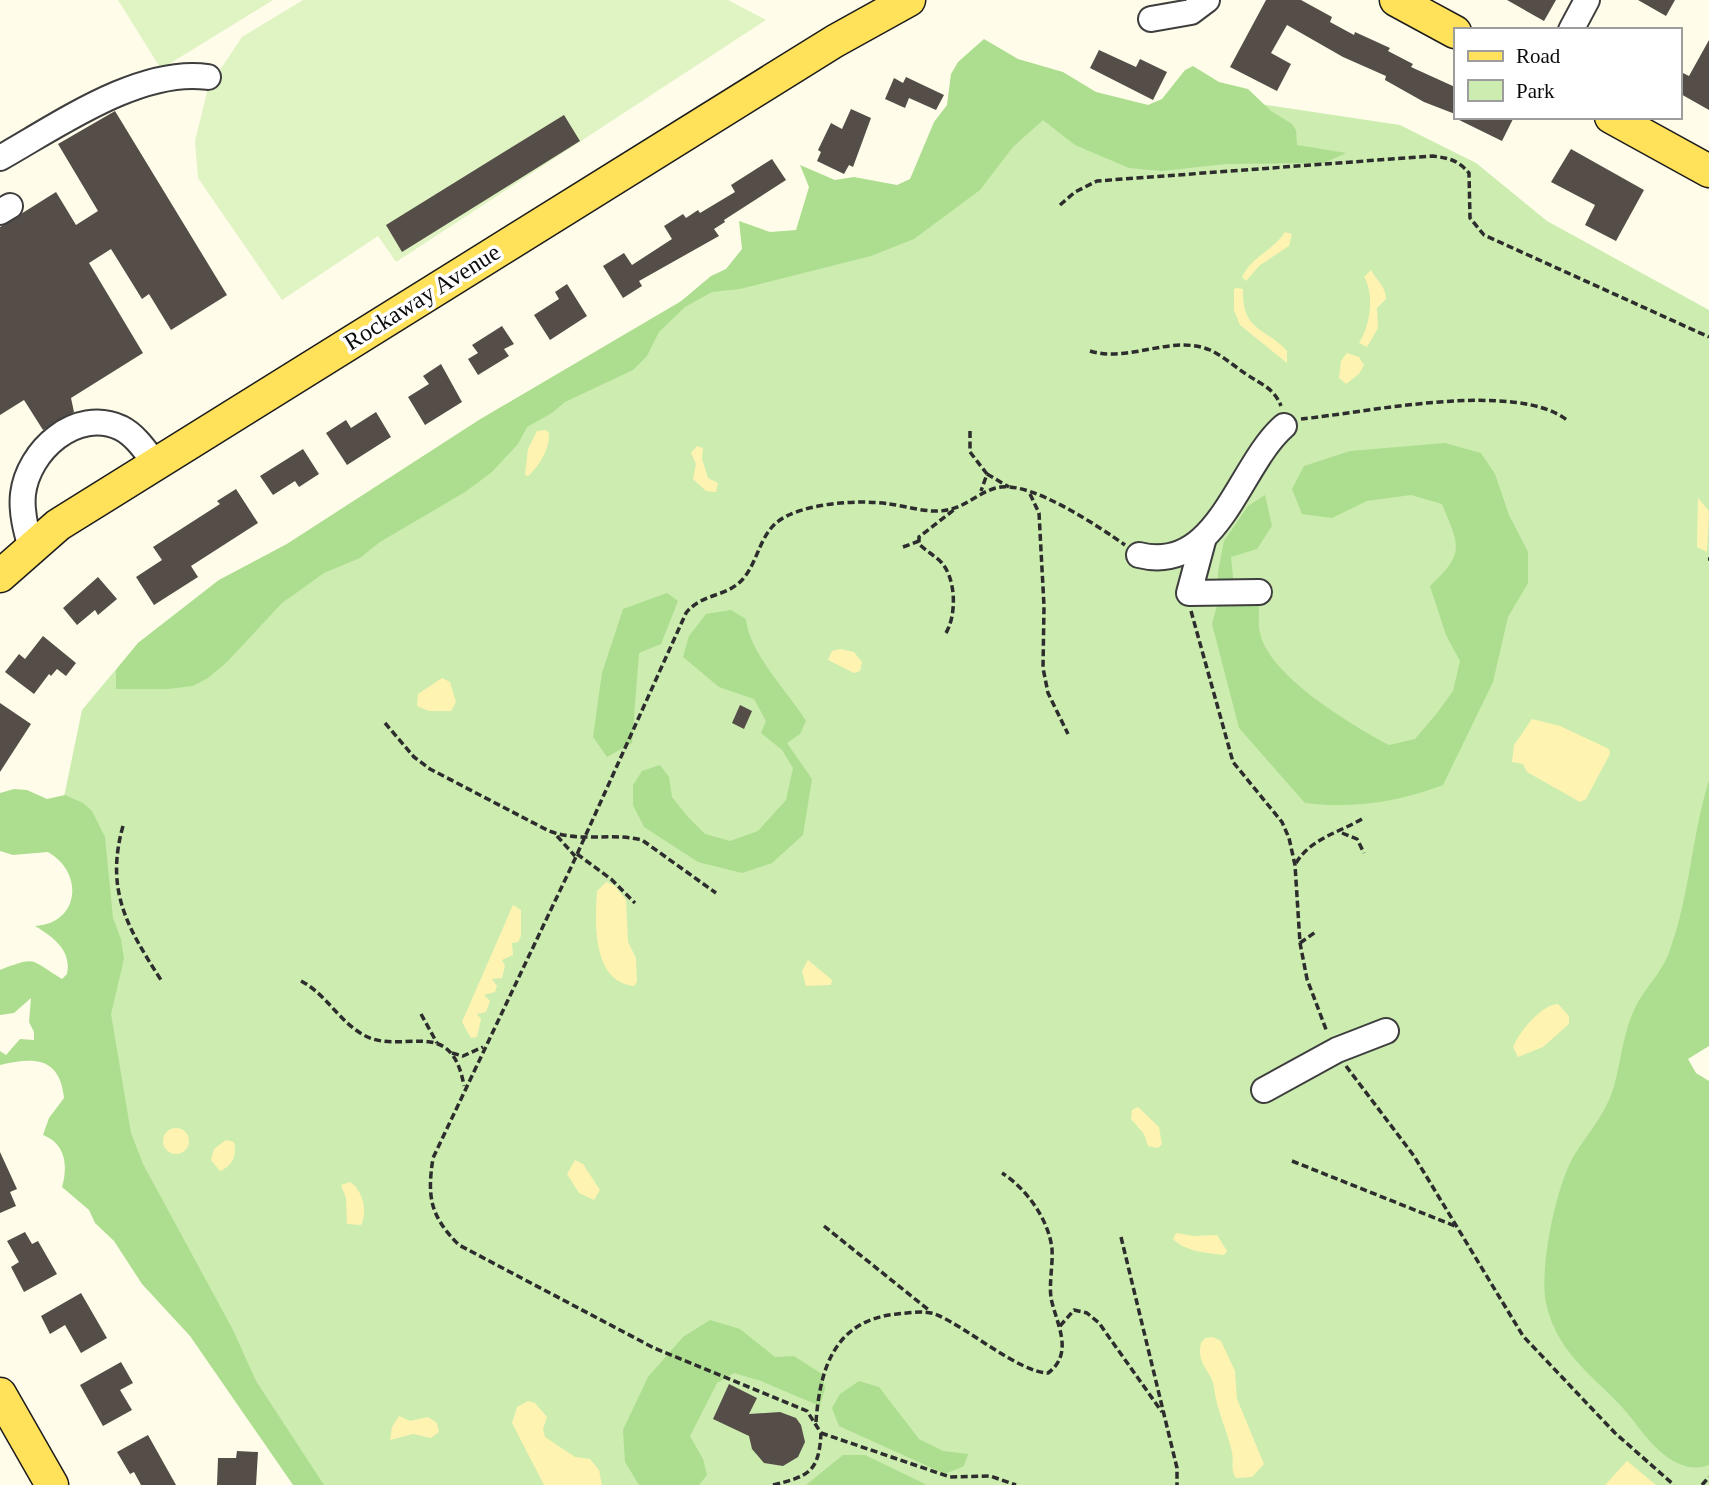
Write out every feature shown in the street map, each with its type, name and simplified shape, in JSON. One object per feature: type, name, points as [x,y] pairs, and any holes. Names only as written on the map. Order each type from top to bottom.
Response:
[{"type":"main road","name":"Rockaway Avenue","points":[[854,30],[884,0]]},
{"type":"main road","name":"Rockaway Avenue","points":[[0,576],[58,525],[155,463],[854,30],[909,0]]},
{"type":"main road","points":[[1396,0],[1454,31]]},
{"type":"main road","points":[[1615,119],[1709,171]]},
{"type":"main road","points":[[0,1394],[52,1485]]},
{"type":"street","points":[[1151,19],[1191,12],[1207,0]]},
{"type":"street","points":[[1572,28],[1587,0]]},
{"type":"street","points":[[0,158],[107,99],[151,81],[208,77]]},
{"type":"street","points":[[1259,592],[1189,593],[1203,541],[1227,509],[1256,457],[1290,419]]},
{"type":"street","points":[[30,548],[23,496],[27,478],[45,447],[59,435],[76,426],[106,424],[133,437],[155,463]]},
{"type":"street","points":[[1139,555],[1166,558],[1203,541]]},
{"type":"street","points":[[1264,1090],[1337,1050],[1386,1031]]},
{"type":"path","points":[[1060,205],[1086,186],[1131,177],[1324,166],[1432,156],[1450,159],[1460,163],[1469,173],[1470,218],[1485,235],[1709,337]]},
{"type":"path","points":[[1090,351],[1103,355],[1133,353],[1179,344],[1210,350],[1273,389],[1290,419],[1372,407],[1497,401],[1539,405],[1568,421]]},
{"type":"path","points":[[970,431],[970,452],[987,474],[1009,487],[1028,492],[1084,519],[1139,555]]},
{"type":"path","points":[[980,493],[987,474]]},
{"type":"path","points":[[903,548],[919,541],[926,529],[980,493],[1009,487]]},
{"type":"path","points":[[1028,492],[1039,513],[1045,681],[1068,734]]},
{"type":"path","points":[[817,1422],[807,1411],[781,1399],[654,1348],[458,1245],[444,1230],[433,1209],[429,1185],[433,1158],[464,1086],[584,839],[686,613],[705,597],[739,583],[769,530],[779,520],[814,509],[862,501],[947,511],[965,502]]},
{"type":"path","points":[[919,541],[940,562],[951,584],[952,615],[946,632]]},
{"type":"path","points":[[1189,593],[1233,762],[1282,822],[1295,864],[1300,943],[1307,979],[1328,1035],[1346,1067],[1403,1139],[1522,1336],[1615,1433],[1674,1485]]},
{"type":"path","points":[[386,723],[414,757],[430,769],[552,832],[568,838],[628,837],[642,840],[716,893]]},
{"type":"path","points":[[1295,864],[1312,842],[1340,832],[1365,817]]},
{"type":"path","points":[[123,826],[117,847],[118,897],[136,939],[161,980]]},
{"type":"path","points":[[552,832],[567,843],[576,856],[611,879],[635,903]]},
{"type":"path","points":[[1340,832],[1357,839],[1364,853]]},
{"type":"path","points":[[1300,943],[1317,930]]},
{"type":"path","points":[[301,981],[314,988],[362,1035],[379,1040],[425,1040],[450,1052],[458,1060],[464,1086]]},
{"type":"path","points":[[421,1014],[437,1044]]},
{"type":"path","points":[[450,1052],[463,1056],[483,1047]]},
{"type":"path","points":[[1292,1161],[1457,1227]]},
{"type":"path","points":[[824,1226],[931,1312],[1037,1372],[1048,1373],[1057,1366],[1062,1351],[1060,1326],[1051,1294],[1052,1248],[1047,1230],[1025,1195],[1002,1173]]},
{"type":"path","points":[[1121,1237],[1177,1468],[1177,1485]]},
{"type":"path","points":[[1060,1326],[1074,1310],[1087,1313],[1099,1323],[1165,1416]]},
{"type":"path","points":[[773,1485],[803,1478],[817,1464],[821,1433],[817,1422],[817,1405],[830,1362],[849,1330],[864,1320],[887,1315],[931,1312]]},
{"type":"path","points":[[821,1433],[950,1478],[990,1476],[1016,1485]]},
{"type":"path","points":[[1702,1485],[1709,1477]]},
{"type":"green space","points":[[118,0],[273,0],[161,69]]},
{"type":"green space","points":[[303,0],[728,0],[766,20],[396,262],[378,236],[282,300],[198,178],[195,141],[208,88],[242,37]]},
{"type":"green space","points":[[984,39],[1018,59],[1063,72],[1096,92],[1148,105],[1162,99],[1185,70],[1193,66],[1219,82],[1248,89],[1271,111],[1292,124],[1296,130],[1297,145],[1346,153],[1324,163],[1226,164],[1162,171],[1129,168],[1075,145],[1043,120],[1013,147],[980,190],[914,239],[871,256],[740,289],[712,292],[685,307],[659,332],[647,356],[633,370],[565,402],[527,427],[518,444],[492,472],[465,492],[380,542],[360,558],[324,573],[282,603],[227,662],[208,678],[193,686],[168,689],[116,689],[116,670],[138,643],[219,580],[287,544],[479,420],[680,302],[711,276],[726,269],[742,249],[739,221],[770,232],[796,230],[809,187],[800,165],[835,180],[854,177],[897,185],[910,179],[934,122],[947,105],[951,74],[958,62]]},
{"type":"green space","points":[[1062,84],[1160,108],[1201,95],[1400,125],[1476,163],[1547,221],[1709,310],[1709,987],[1672,1066],[1709,1084],[1709,1485],[296,1485],[156,1287],[78,897],[59,821],[82,710],[138,643],[219,580],[287,544],[479,420],[790,237],[909,202]]},
{"type":"green space","points":[[1445,443],[1481,453],[1495,474],[1509,515],[1528,552],[1528,583],[1508,617],[1493,682],[1443,785],[1375,803],[1305,803],[1239,728],[1212,624],[1218,602],[1218,572],[1224,541],[1248,506],[1265,495],[1272,526],[1257,549],[1231,557],[1234,587],[1259,606],[1259,630],[1267,649],[1295,682],[1355,726],[1389,745],[1415,739],[1453,691],[1460,661],[1446,635],[1430,586],[1449,565],[1456,548],[1442,504],[1411,495],[1367,501],[1332,518],[1302,514],[1292,489],[1304,466],[1350,451]]},
{"type":"green space","points":[[667,593],[678,601],[661,644],[639,653],[632,743],[607,757],[593,737],[602,673],[623,609]]},
{"type":"green space","points":[[731,610],[746,619],[754,645],[762,659],[806,721],[800,734],[787,743],[812,779],[803,835],[772,863],[742,873],[698,862],[644,827],[633,805],[633,785],[642,771],[660,765],[669,777],[672,797],[688,817],[705,834],[730,841],[758,831],[786,800],[793,768],[782,750],[761,733],[766,721],[754,699],[719,687],[683,657],[689,636],[706,614]]},
{"type":"green space","points":[[1709,780],[1709,1046],[1688,1059],[1696,1073],[1709,1081],[1709,1465],[1697,1467],[1686,1466],[1665,1456],[1621,1406],[1582,1368],[1560,1339],[1546,1303],[1544,1288],[1547,1249],[1561,1185],[1575,1154],[1611,1095],[1632,1014],[1668,955],[1681,912]]},
{"type":"green space","points":[[14,789],[27,790],[47,799],[65,795],[83,803],[92,811],[105,837],[113,918],[121,939],[124,959],[111,1014],[131,1133],[143,1164],[233,1330],[256,1381],[324,1485],[293,1485],[190,1336],[142,1284],[114,1241],[95,1223],[89,1210],[62,1187],[65,1164],[61,1150],[43,1135],[49,1118],[64,1098],[57,1074],[51,1067],[34,1061],[0,1065],[0,1051],[6,1055],[20,1039],[34,1040],[34,1032],[29,1022],[31,998],[14,1013],[0,1015],[0,970],[27,961],[38,964],[62,979],[67,974],[67,958],[60,945],[35,926],[61,917],[72,896],[68,872],[60,861],[48,852],[13,855],[0,851],[0,793]]},
{"type":"green space","points":[[710,1320],[740,1329],[775,1357],[794,1356],[822,1374],[825,1388],[820,1406],[761,1381],[734,1373],[717,1383],[690,1436],[703,1459],[707,1475],[699,1485],[639,1485],[625,1462],[623,1430],[648,1377],[683,1337]]},
{"type":"green space","points":[[859,1381],[879,1387],[919,1439],[943,1451],[968,1454],[964,1466],[945,1474],[839,1426],[832,1408],[840,1394]]},
{"type":"green space","points":[[843,1455],[865,1455],[927,1485],[806,1485]]},
{"type":"sand","points":[[1285,232],[1292,234],[1289,246],[1260,265],[1246,281],[1242,277],[1246,270]]},
{"type":"sand","points":[[1371,270],[1383,287],[1386,299],[1377,308],[1378,328],[1367,347],[1359,343],[1370,310],[1369,292],[1364,277]]},
{"type":"sand","points":[[1234,289],[1243,289],[1246,313],[1250,321],[1287,351],[1287,363],[1240,325],[1234,310]]},
{"type":"sand","points":[[1347,353],[1359,357],[1364,365],[1359,374],[1346,384],[1339,378],[1341,361]]},
{"type":"sand","points":[[546,430],[549,439],[546,451],[532,472],[528,476],[525,475],[528,449],[537,431]]},
{"type":"sand","points":[[697,446],[703,448],[702,459],[708,478],[718,483],[716,492],[706,491],[693,479],[696,464],[691,453]]},
{"type":"sand","points":[[1698,498],[1709,511],[1707,552],[1697,547]]},
{"type":"sand","points":[[840,649],[854,652],[862,662],[860,671],[854,673],[828,660],[832,651]]},
{"type":"sand","points":[[442,678],[450,682],[456,702],[451,711],[429,711],[417,706],[418,694]]},
{"type":"sand","points":[[1532,719],[1560,726],[1609,749],[1610,754],[1586,799],[1580,802],[1527,772],[1523,764],[1512,762],[1514,745]]},
{"type":"sand","points":[[606,882],[614,885],[626,900],[628,942],[636,958],[637,982],[634,986],[620,982],[610,974],[599,949],[597,891]]},
{"type":"sand","points":[[513,905],[521,910],[521,936],[518,942],[512,943],[513,955],[502,960],[505,966],[502,978],[492,979],[497,986],[495,992],[484,995],[490,1001],[486,1012],[477,1014],[481,1019],[477,1037],[471,1038],[462,1022]]},
{"type":"sand","points":[[808,960],[832,980],[831,985],[806,986],[802,971]]},
{"type":"sand","points":[[1558,1004],[1569,1016],[1569,1024],[1543,1047],[1518,1057],[1513,1047],[1525,1027],[1545,1009]]},
{"type":"sand","points":[[1138,1107],[1159,1127],[1162,1144],[1158,1148],[1148,1146],[1144,1134],[1131,1119],[1132,1110]]},
{"type":"sand","points":[[176,1128],[185,1132],[189,1141],[185,1150],[176,1154],[167,1150],[163,1141],[167,1132]]},
{"type":"sand","points":[[226,1140],[234,1142],[235,1151],[231,1163],[220,1171],[211,1160],[214,1149]]},
{"type":"sand","points":[[575,1160],[583,1164],[600,1190],[594,1200],[579,1193],[567,1174]]},
{"type":"sand","points":[[350,1182],[358,1190],[363,1202],[361,1225],[347,1224],[346,1198],[341,1185]]},
{"type":"sand","points":[[1176,1233],[1193,1236],[1217,1235],[1227,1251],[1224,1255],[1191,1249],[1173,1239]]},
{"type":"sand","points":[[1213,1337],[1221,1341],[1235,1371],[1237,1399],[1264,1464],[1252,1477],[1236,1478],[1234,1475],[1232,1452],[1217,1405],[1213,1382],[1202,1363],[1201,1343],[1205,1338]]},
{"type":"sand","points":[[528,1401],[535,1403],[547,1417],[543,1429],[545,1437],[575,1457],[590,1459],[599,1470],[602,1485],[544,1485],[512,1423],[517,1407]]},
{"type":"sand","points":[[399,1416],[410,1421],[428,1417],[437,1423],[439,1432],[431,1438],[413,1434],[390,1440],[392,1427]]},
{"type":"sand","points":[[1627,1461],[1656,1485],[1605,1485]]},
{"type":"building","points":[[1266,0],[1301,0],[1332,17],[1330,22],[1354,35],[1355,32],[1390,48],[1388,51],[1413,64],[1411,67],[1454,87],[1454,114],[1424,102],[1385,80],[1386,76],[1343,57],[1287,25],[1271,53],[1291,64],[1277,91],[1230,67]]},
{"type":"building","points":[[1507,0],[1556,0],[1544,21]]},
{"type":"building","points":[[1638,0],[1675,0],[1666,16]]},
{"type":"building","points":[[1709,40],[1709,110],[1681,94],[1681,72],[1689,76]]},
{"type":"building","points":[[1099,50],[1136,67],[1140,59],[1167,72],[1153,100],[1090,68]]},
{"type":"building","points":[[906,77],[944,95],[936,110],[909,98],[905,108],[885,99],[894,78],[903,83]]},
{"type":"building","points":[[851,109],[871,118],[853,167],[849,165],[844,174],[817,161],[821,152],[818,150],[831,123],[842,129]]},
{"type":"building","points":[[115,111],[227,295],[171,330],[149,294],[142,299],[111,249],[89,263],[143,353],[71,398],[74,412],[43,430],[24,400],[0,415],[0,227],[56,192],[76,225],[98,211],[58,144]]},
{"type":"building","points":[[564,115],[580,141],[402,252],[386,225]]},
{"type":"building","points":[[1457,119],[1513,119],[1502,141]]},
{"type":"building","points":[[1571,149],[1644,190],[1616,241],[1585,225],[1595,205],[1551,182]]},
{"type":"building","points":[[772,159],[786,180],[724,220],[725,222],[714,229],[719,236],[639,281],[642,286],[623,298],[603,266],[624,253],[632,265],[672,239],[664,226],[683,214],[686,218],[698,210],[700,213],[735,192],[731,185]]},
{"type":"building","points":[[567,284],[587,316],[550,340],[534,315],[559,299],[555,292]]},
{"type":"building","points":[[502,326],[514,344],[504,349],[509,356],[478,375],[468,359],[478,353],[472,345]]},
{"type":"building","points":[[441,364],[462,402],[425,425],[408,397],[429,384],[423,376]]},
{"type":"building","points":[[376,412],[391,437],[347,465],[326,433],[346,420],[351,428]]},
{"type":"building","points":[[303,449],[319,474],[299,487],[295,481],[273,495],[260,476]]},
{"type":"building","points":[[236,489],[258,523],[191,566],[198,577],[154,605],[136,577],[162,560],[153,547],[220,504],[217,501]]},
{"type":"building","points":[[98,577],[117,599],[98,615],[95,610],[77,625],[63,608]]},
{"type":"building","points":[[43,636],[76,663],[66,676],[57,669],[51,676],[49,674],[34,694],[5,672],[19,654],[25,659]]},
{"type":"building","points":[[0,703],[31,724],[0,772]]},
{"type":"building","points":[[740,705],[752,711],[744,729],[732,723]]},
{"type":"building","points":[[0,1152],[17,1189],[10,1192],[16,1206],[0,1213]]},
{"type":"building","points":[[25,1232],[32,1244],[38,1241],[57,1274],[24,1292],[11,1267],[19,1262],[7,1241]]},
{"type":"building","points":[[81,1293],[107,1338],[81,1353],[65,1325],[50,1334],[41,1316]]},
{"type":"building","points":[[121,1362],[133,1383],[120,1390],[132,1410],[103,1426],[80,1385]]},
{"type":"building","points":[[729,1384],[757,1398],[749,1414],[780,1412],[796,1418],[801,1425],[805,1442],[798,1457],[783,1466],[764,1463],[752,1449],[749,1436],[713,1419]]},
{"type":"building","points":[[148,1435],[176,1485],[141,1485],[134,1472],[130,1474],[117,1452]]},
{"type":"building","points":[[237,1451],[258,1452],[256,1485],[217,1485],[218,1458],[236,1458]]}]
